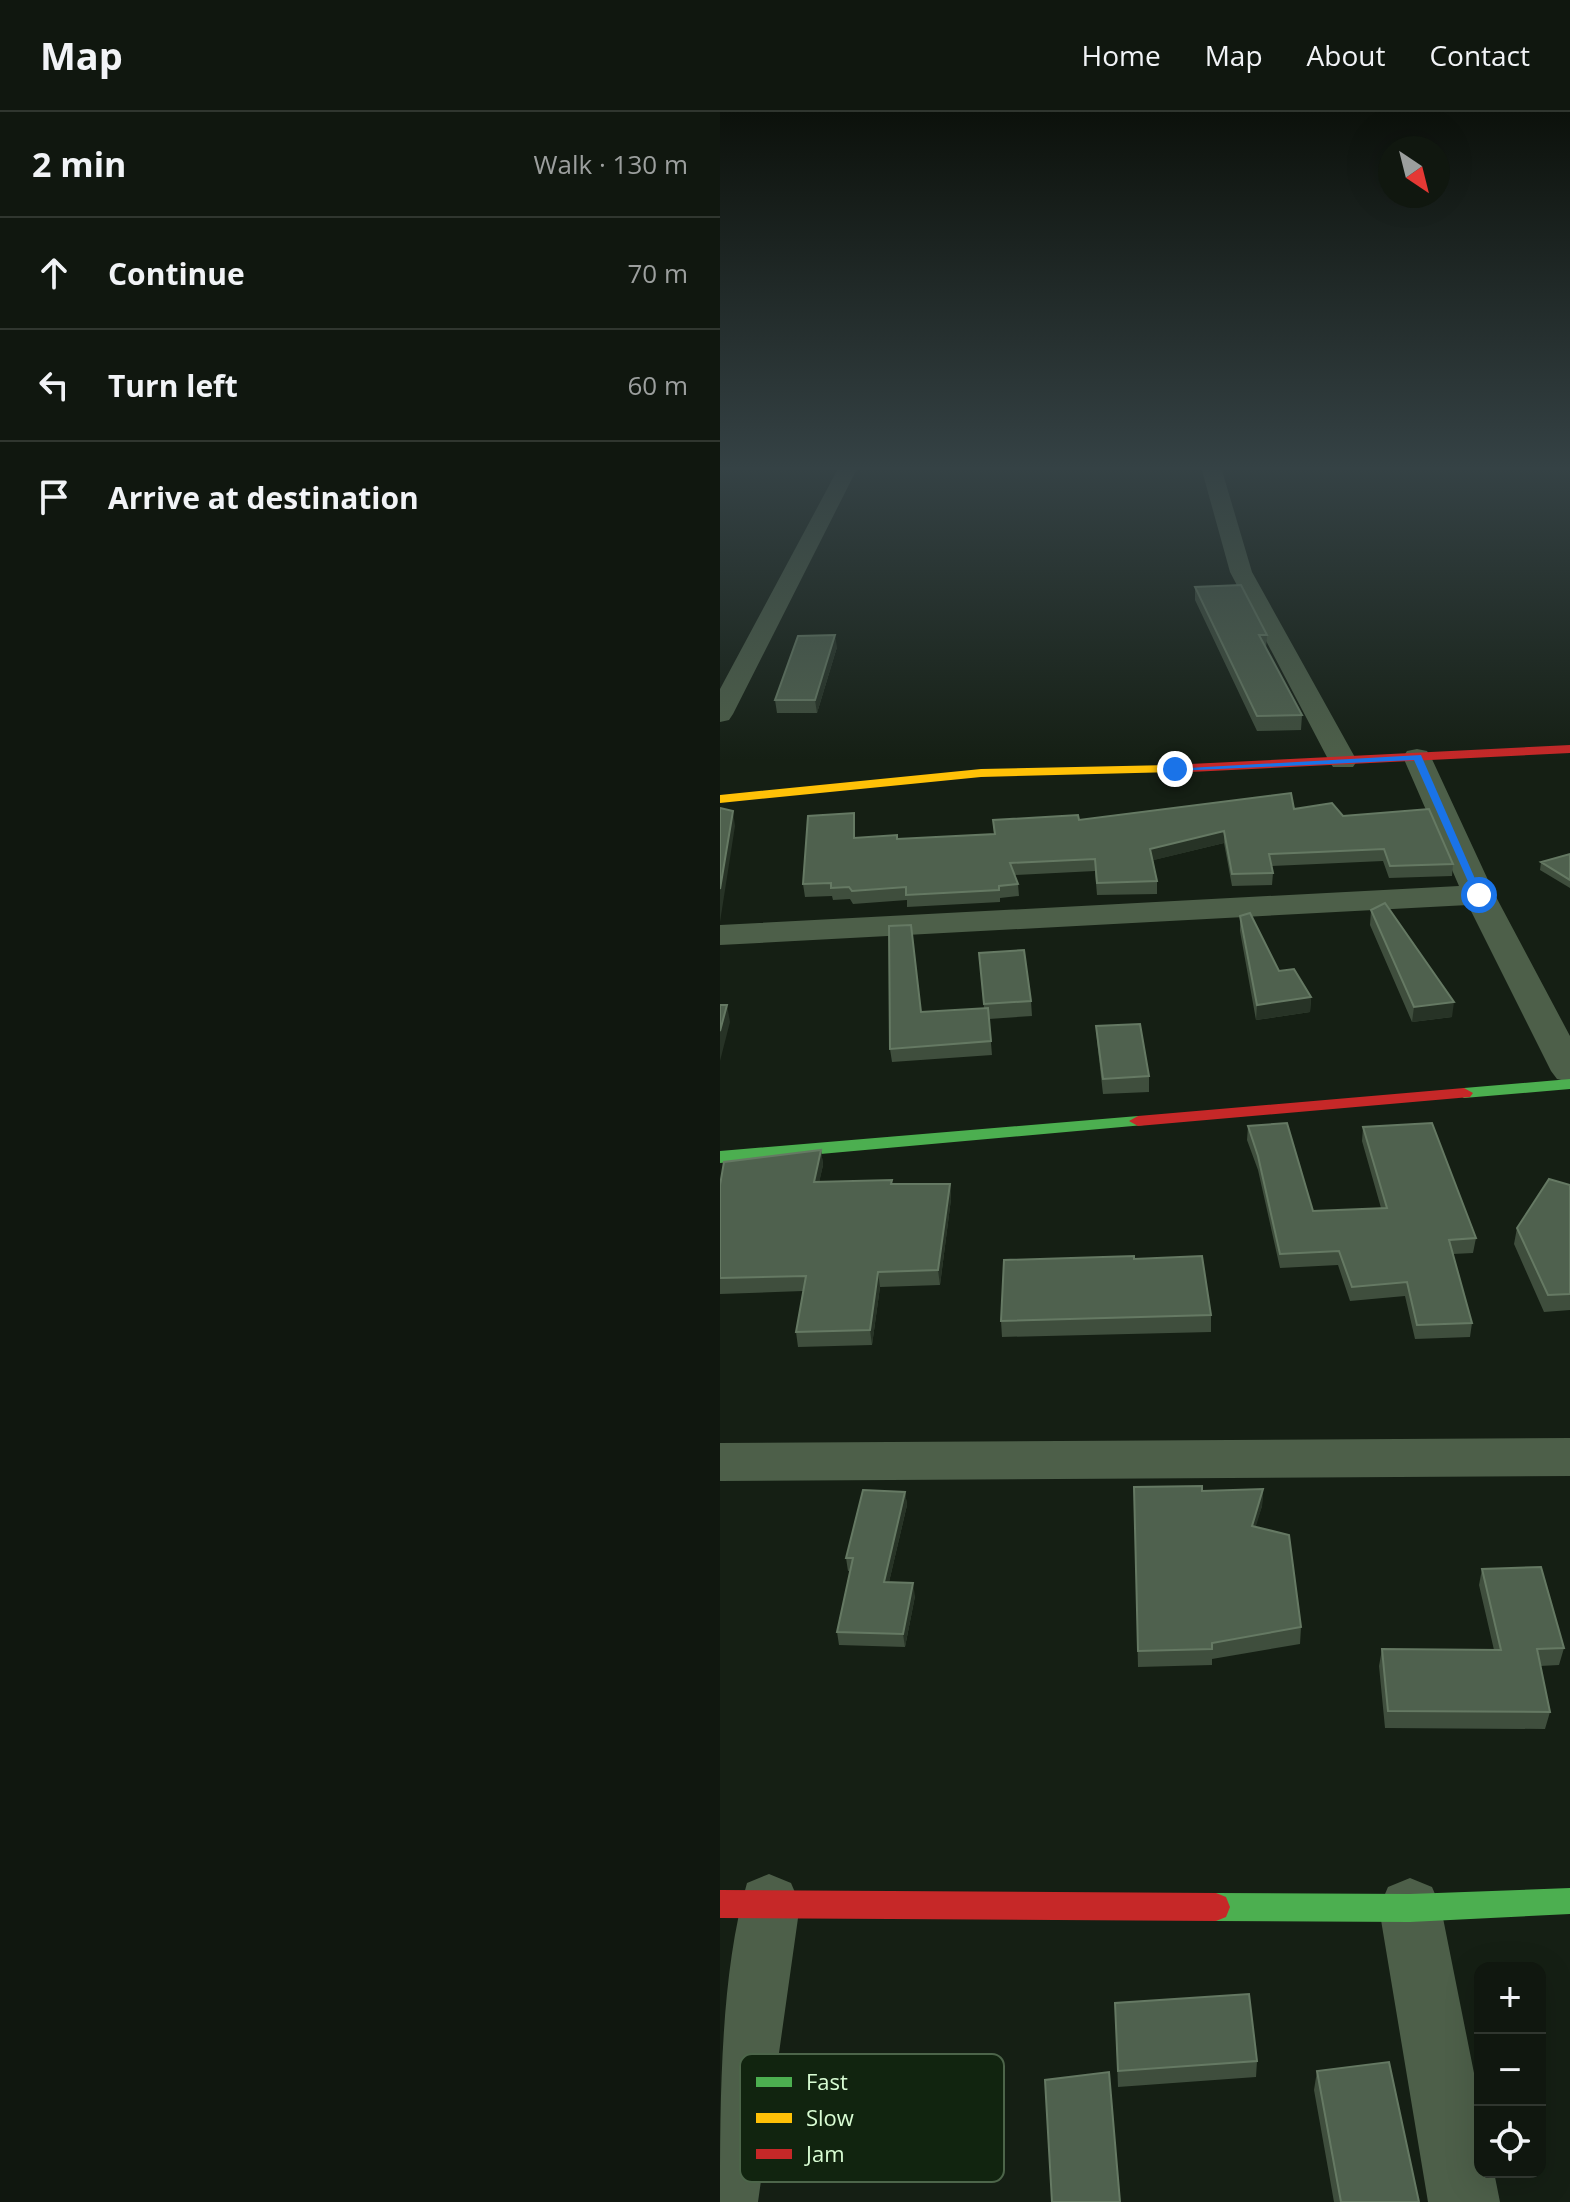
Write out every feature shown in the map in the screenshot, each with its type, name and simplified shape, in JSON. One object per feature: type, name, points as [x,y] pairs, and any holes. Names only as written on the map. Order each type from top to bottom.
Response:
[{"type":"street","points":[[720,714],[798,565]]},
{"type":"street","points":[[1239,565],[1343,761]]},
{"type":"street","points":[[720,799],[981,773],[1343,761],[1570,749]]},
{"type":"street","points":[[1417,757],[1479,895],[1570,1071]]},
{"type":"street","points":[[720,935],[1479,895]]},
{"type":"street","points":[[720,1157],[1570,1084]]},
{"type":"street","points":[[720,1462],[1570,1457]]},
{"type":"street","points":[[722,2202],[745,1904],[1410,1908],[1570,1901]]},
{"type":"street","points":[[1410,1908],[1464,2202]]},
{"type":"building","points":[[1241,585],[1267,635],[1259,635],[1302,715],[1257,716],[1195,587]]},
{"type":"building","points":[[835,635],[815,700],[775,700],[798,636]]},
{"type":"building","points":[[1291,793],[1294,809],[1332,803],[1343,816],[1429,809],[1453,864],[1390,866],[1384,849],[1269,854],[1273,873],[1232,874],[1224,831],[1150,849],[1157,881],[1097,883],[1095,859],[1010,863],[1018,884],[999,886],[999,890],[906,895],[906,887],[852,891],[849,887],[831,888],[831,883],[803,884],[808,816],[854,813],[854,838],[897,835],[897,839],[995,834],[993,820],[1078,815],[1079,820]]},
{"type":"building","points":[[720,808],[733,811],[720,889]]},
{"type":"building","points":[[1570,854],[1570,880],[1541,862]]},
{"type":"building","points":[[1385,903],[1454,1002],[1414,1007],[1371,910]]},
{"type":"building","points":[[1250,913],[1279,971],[1294,969],[1311,997],[1257,1005],[1240,916]]},
{"type":"building","points":[[911,925],[921,1012],[988,1008],[991,1041],[890,1049],[889,926]]},
{"type":"building","points":[[1024,950],[1031,1001],[984,1004],[979,953]]},
{"type":"building","points":[[720,1005],[727,1005],[720,1031]]},
{"type":"building","points":[[1140,1024],[1149,1076],[1103,1079],[1096,1026]]},
{"type":"building","points":[[1287,1123],[1313,1211],[1387,1208],[1363,1127],[1432,1123],[1476,1238],[1449,1240],[1472,1323],[1417,1325],[1407,1282],[1352,1287],[1339,1251],[1280,1254],[1258,1156],[1248,1126]]},
{"type":"building","points":[[821,1150],[814,1182],[892,1180],[891,1184],[950,1184],[938,1270],[878,1272],[870,1330],[796,1332],[806,1276],[720,1278],[720,1185],[724,1162]]},
{"type":"building","points":[[1549,1179],[1570,1185],[1570,1294],[1548,1295],[1517,1228]]},
{"type":"building","points":[[1134,1256],[1134,1259],[1202,1256],[1211,1315],[1001,1321],[1004,1260]]},
{"type":"building","points":[[1202,1486],[1202,1491],[1263,1489],[1252,1526],[1289,1535],[1301,1627],[1212,1643],[1212,1649],[1138,1651],[1134,1487]]},
{"type":"building","points":[[863,1490],[905,1492],[884,1582],[913,1583],[903,1634],[837,1632],[853,1558],[846,1558]]},
{"type":"building","points":[[1541,1567],[1564,1648],[1537,1649],[1550,1712],[1388,1711],[1382,1649],[1501,1650],[1482,1569]]},
{"type":"building","points":[[1249,1994],[1257,2061],[1118,2071],[1115,2003]]},
{"type":"building","points":[[1389,2062],[1419,2202],[1341,2202],[1317,2071]]},
{"type":"building","points":[[1109,2072],[1120,2202],[1052,2202],[1045,2080]]},
{"type":"traffic: fast","points":[[1464,1093],[1570,1084]]},
{"type":"traffic: fast","points":[[720,1157],[1138,1121]]},
{"type":"traffic: fast","points":[[1216,1907],[1410,1908],[1570,1901]]},
{"type":"traffic: slow","points":[[720,799],[981,773],[1170,769]]},
{"type":"traffic: jam","points":[[1170,769],[1570,749]]},
{"type":"traffic: jam","points":[[1138,1121],[1464,1093]]},
{"type":"traffic: jam","points":[[720,1904],[1216,1907]]},
{"type":"route","points":[[1175,769],[1417,757],[1479,895]]}]
